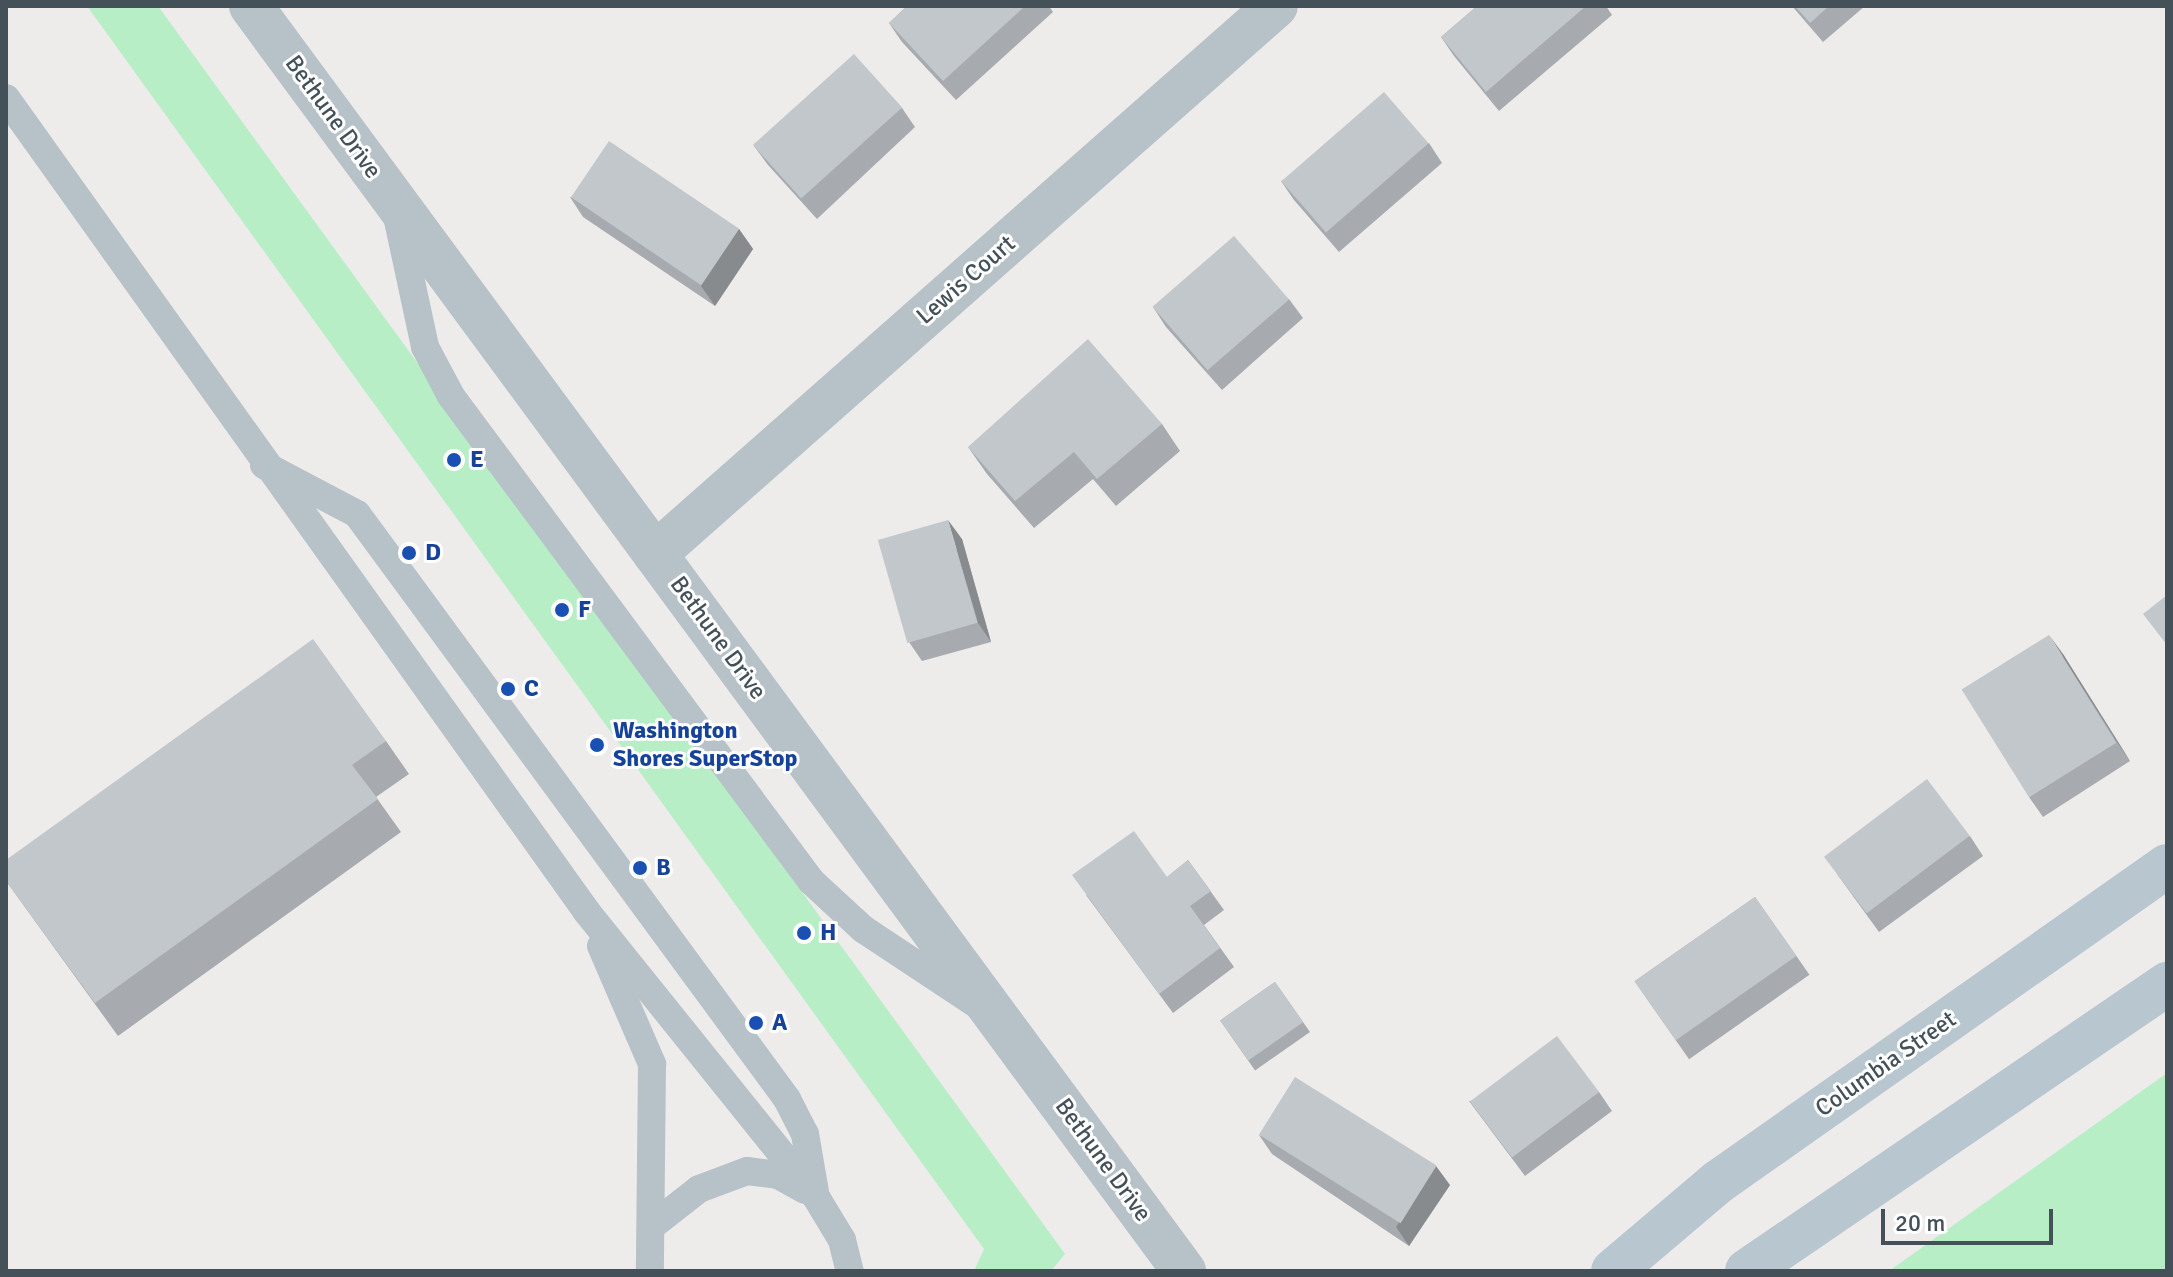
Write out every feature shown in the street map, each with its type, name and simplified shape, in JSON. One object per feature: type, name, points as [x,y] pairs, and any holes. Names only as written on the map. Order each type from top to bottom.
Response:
[{"type":"street","name":"Bethune Drive","points":[[251,6],[1184,1271]]},
{"type":"street","name":"Lewis Court","points":[[655,554],[1276,6]]},
{"type":"street","name":"Columbia Street","points":[[1613,1271],[1718,1182],[2167,866]]},
{"type":"street","points":[[1747,1271],[2167,984]]},
{"type":"lane","points":[[6,98],[263,465],[587,912],[816,1197],[842,1240],[850,1271]]},
{"type":"lane","points":[[394,200],[425,347],[451,396],[811,881],[863,929],[997,1016]]},
{"type":"lane","points":[[263,465],[357,514],[787,1099],[805,1134],[816,1197]]},
{"type":"lane","points":[[587,912],[652,1064],[653,1225],[650,1271]]},
{"type":"lane","points":[[653,1225],[699,1189],[747,1171],[778,1175],[816,1197]]},
{"type":"green space","points":[[87,6],[158,6],[1065,1254],[1051,1271],[974,1271],[984,1249]]},
{"type":"green space","points":[[2167,1073],[2167,1271],[1889,1271]]},
{"type":"building","points":[[907,6],[1025,6],[943,81],[889,23]]},
{"type":"building","points":[[1477,6],[1586,6],[1486,92],[1441,37]]},
{"type":"building","points":[[1795,6],[1829,6],[1810,23]]},
{"type":"building","points":[[854,54],[902,108],[801,199],[753,145]]},
{"type":"building","points":[[1384,92],[1429,143],[1326,233],[1281,181]]},
{"type":"building","points":[[609,141],[739,229],[701,285],[571,197]]},
{"type":"building","points":[[1234,236],[1289,299],[1208,370],[1152,307]]},
{"type":"building","points":[[1088,339],[1162,424],[1097,479],[1074,452],[1015,501],[968,447]]},
{"type":"building","points":[[948,520],[977,623],[907,643],[878,540]]},
{"type":"building","points":[[2167,595],[2167,645],[2143,614]]},
{"type":"building","points":[[2049,635],[2116,743],[2029,797],[1962,690]]},
{"type":"building","points":[[313,639],[386,741],[352,765],[378,799],[95,1003],[6,881],[6,860]]},
{"type":"building","points":[[1927,779],[1970,836],[1867,913],[1824,857]]},
{"type":"building","points":[[1134,831],[1167,877],[1188,860],[1211,891],[1190,906],[1220,948],[1159,994],[1072,875]]},
{"type":"building","points":[[1755,897],[1796,956],[1676,1040],[1635,981]]},
{"type":"building","points":[[1275,982],[1303,1022],[1248,1061],[1220,1020]]},
{"type":"building","points":[[1557,1036],[1599,1092],[1512,1158],[1470,1102]]},
{"type":"building","points":[[1295,1077],[1437,1165],[1401,1223],[1259,1135]]},
{"type":"place","name":"E","points":[[454,460]]},
{"type":"place","name":"D","points":[[409,553]]},
{"type":"place","name":"F","points":[[562,610]]},
{"type":"place","name":"C","points":[[508,689]]},
{"type":"place","name":"Washington Shores SuperStop","points":[[597,745]]},
{"type":"place","name":"B","points":[[640,868]]},
{"type":"place","name":"H","points":[[804,933]]},
{"type":"place","name":"A","points":[[756,1023]]}]
